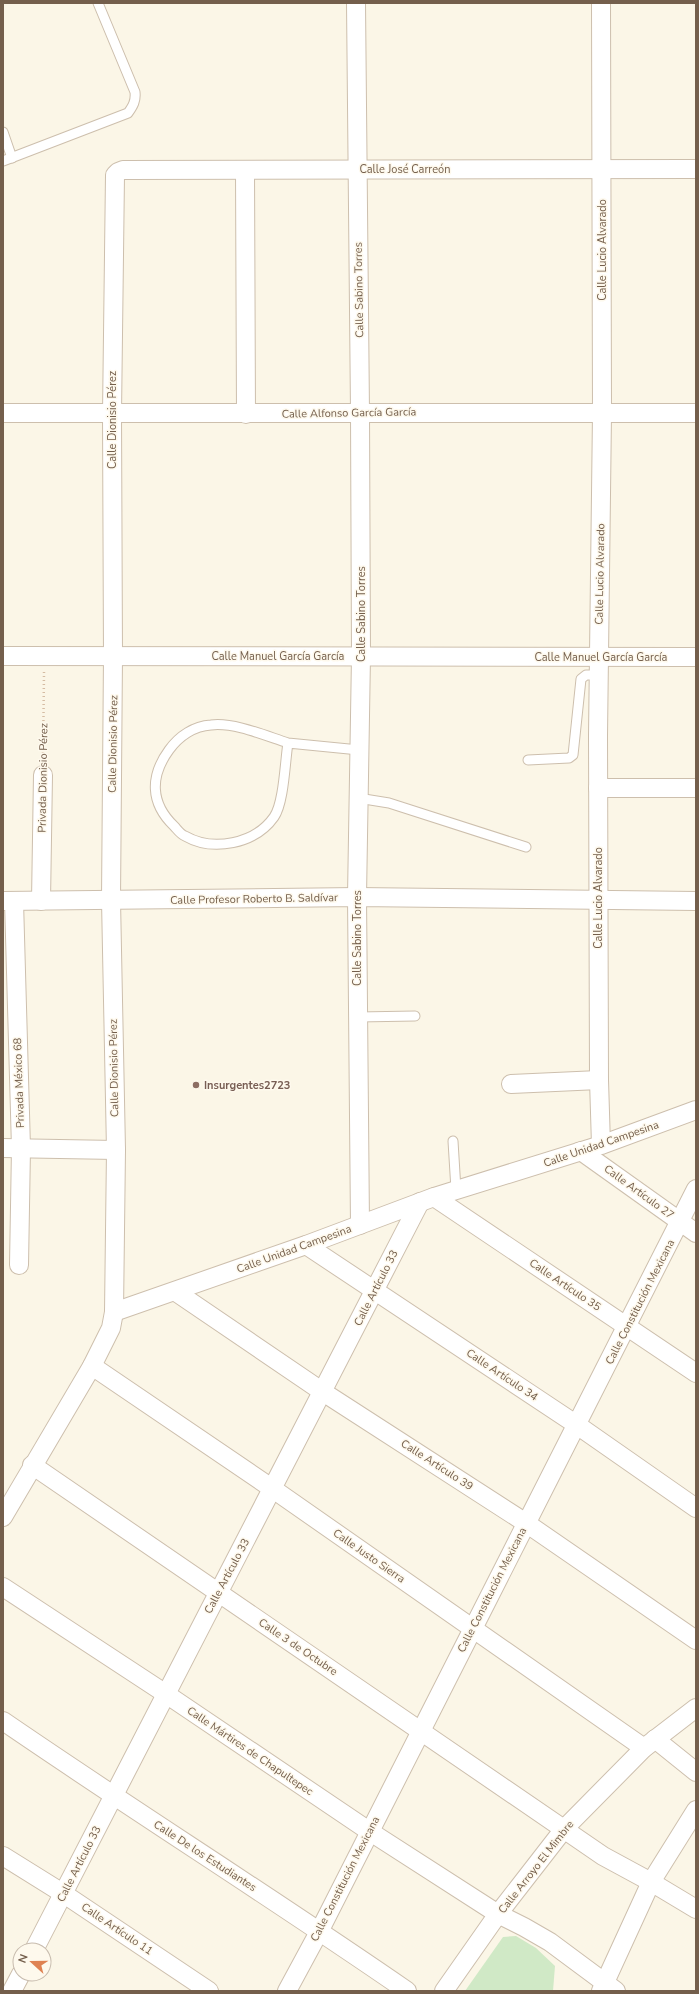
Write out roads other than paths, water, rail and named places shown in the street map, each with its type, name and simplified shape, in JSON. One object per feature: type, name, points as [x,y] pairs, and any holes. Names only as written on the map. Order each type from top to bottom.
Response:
[{"type":"street","name":"Calle Sabino Torres","points":[[356,3],[361,656],[356,897],[360,1225]]},
{"type":"street","name":"Calle Lucio Alvarado","points":[[601,3],[602,413],[598,666],[598,1080],[601,1145]]},
{"type":"street","name":"Calle José Carreón","points":[[115,176],[118,172],[123,170],[696,169]]},
{"type":"street","points":[[245,170],[246,414]]},
{"type":"street","name":"Calle Dionisio Pérez","points":[[114,1312],[116,1150],[111,900],[113,656],[112,414],[115,176]]},
{"type":"street","name":"Calle Alfonso García García","points":[[3,413],[696,413]]},
{"type":"street","name":"Calle Manuel García García","points":[[3,656],[361,656],[598,666],[696,657]]},
{"type":"street","name":"Privada Dionisio Pérez","points":[[41,901],[43,775]]},
{"type":"street","points":[[598,788],[696,788]]},
{"type":"street","name":"Calle Profesor Roberto B. Saldívar","points":[[9,901],[356,897],[696,901]]},
{"type":"street","name":"Privada México 68","points":[[9,901],[21,1148],[19,1265]]},
{"type":"street","points":[[511,1084],[598,1080]]},
{"type":"street","name":"Calle Unidad Campesina","points":[[114,1312],[176,1292],[427,1199],[601,1145],[696,1110]]},
{"type":"street","points":[[3,1148],[116,1150]]},
{"type":"street","name":"Calle Artículo 27","points":[[581,1151],[696,1233]]},
{"type":"street","name":"Calle Constitución Mexicana","points":[[287,1991],[320,1930],[696,1189]]},
{"type":"street","name":"Calle Artículo 33","points":[[38,1942],[322,1392],[375,1291],[427,1199]]},
{"type":"street","name":"Calle Artículo 35","points":[[427,1199],[696,1373]]},
{"type":"street","name":"Calle Artículo 34","points":[[306,1245],[577,1425],[696,1508]]},
{"type":"street","name":"Calle Artículo 39","points":[[176,1292],[322,1392],[526,1523],[696,1640]]},
{"type":"street","points":[[3,1517],[32,1465],[92,1366],[111,1328],[114,1312]]},
{"type":"street","name":"Calle Justo Sierra","points":[[92,1366],[273,1489],[472,1628],[696,1772]]},
{"type":"street","name":"Calle 3 de Octubre","points":[[32,1465],[603,1856],[652,1882]]},
{"type":"street","name":"Calle Mártires de Chapultepec","points":[[3,1587],[166,1694],[369,1832],[498,1914],[550,1942],[607,1988]]},
{"type":"street","name":"Calle Arroyo El Mimbre","points":[[444,1991],[498,1914],[564,1829],[650,1743],[696,1708]]},
{"type":"street","name":"Calle De los Estudiantes","points":[[3,1721],[113,1796],[320,1930],[407,1991]]},
{"type":"street","points":[[607,1988],[652,1882],[696,1810]]},
{"type":"street","name":"Calle Artículo 11","points":[[3,1856],[64,1894],[209,1991]]},
{"type":"street","points":[[652,1882],[696,1910]]},
{"type":"street","points":[[12,1991],[17,1982]]},
{"type":"lane","points":[[3,161],[128,113],[133,107],[135,92],[98,3]]},
{"type":"lane","points":[[3,132],[12,158]]},
{"type":"lane","points":[[528,760],[568,758],[573,755],[581,679],[598,666]]},
{"type":"lane","points":[[288,743],[280,805],[274,817],[263,829],[250,839],[238,843],[202,843],[184,836],[160,810],[156,794],[156,776],[162,760],[176,740],[195,728],[212,724],[231,726],[288,743],[359,750]]},
{"type":"lane","points":[[358,798],[390,803],[526,847]]},
{"type":"lane","points":[[358,1017],[416,1016]]},
{"type":"lane","points":[[453,1140],[456,1190]]},
{"type":"place","name":"Insurgentes2723","points":[[196,1085]]}]
